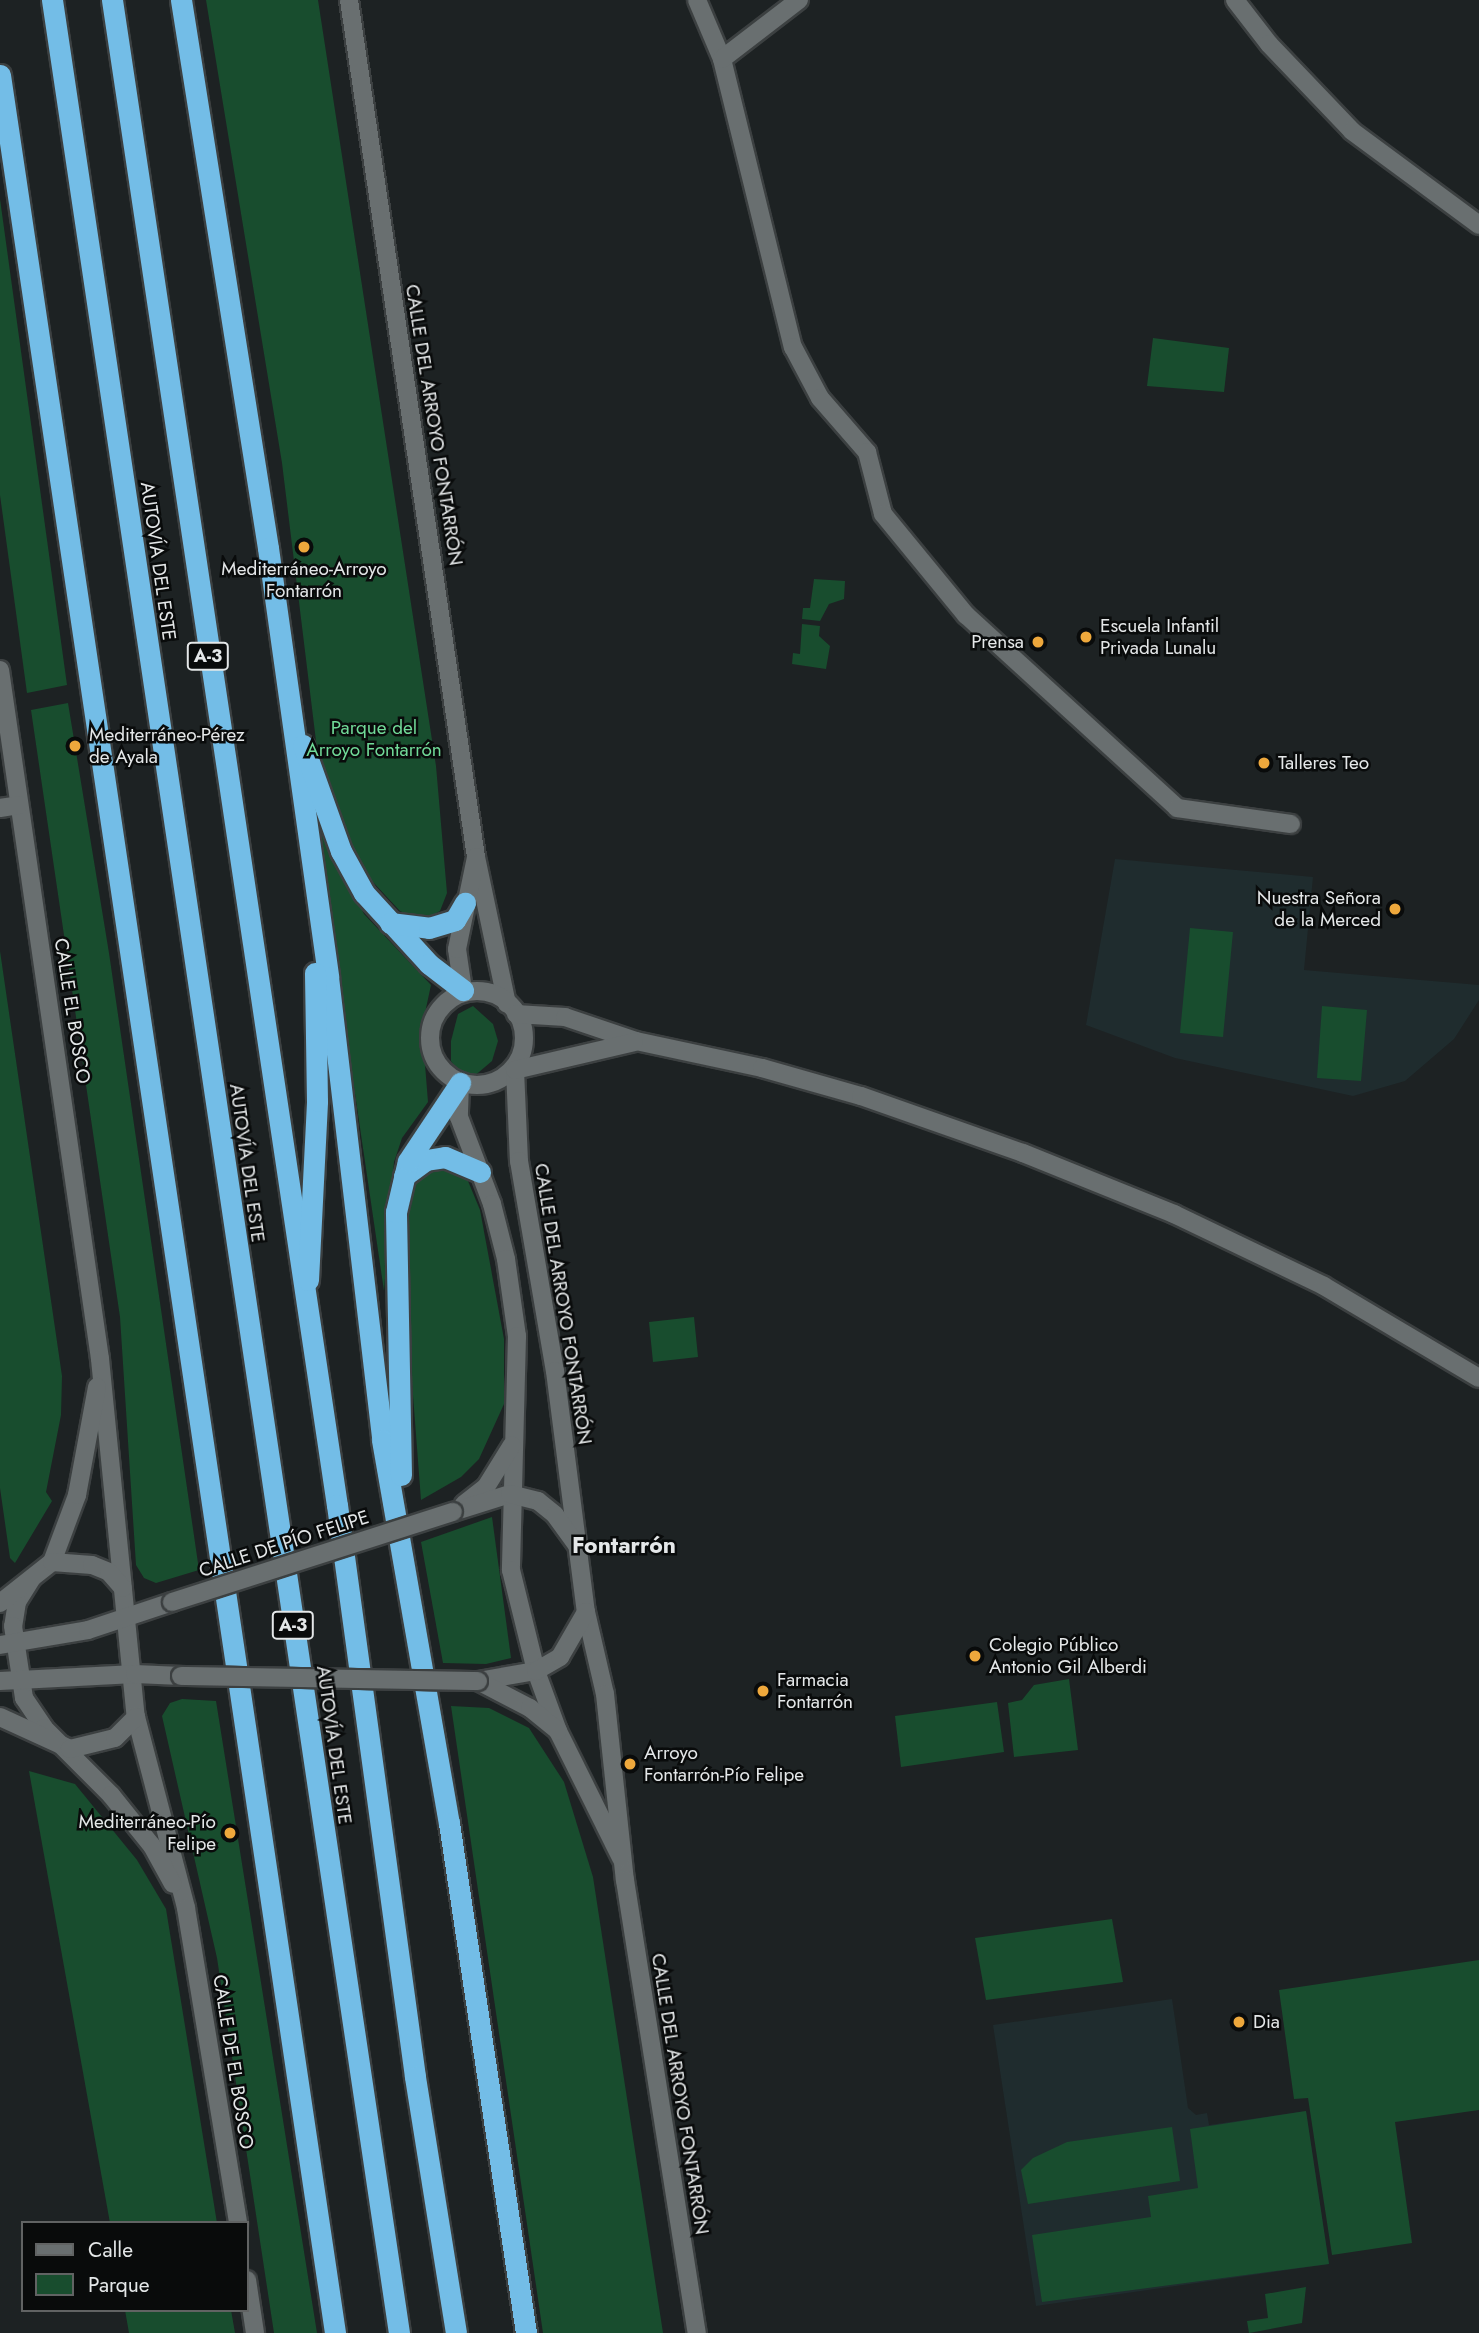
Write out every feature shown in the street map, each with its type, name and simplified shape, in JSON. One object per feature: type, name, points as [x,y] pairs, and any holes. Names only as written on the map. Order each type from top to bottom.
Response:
[{"type":"highway","name":"AUTOVÍA DEL ESTE","points":[[52,0],[399,2333]]},
{"type":"highway","name":"AUTOVÍA DEL ESTE","points":[[112,0],[305,1312],[337,1505],[415,2077],[456,2333]]},
{"type":"highway","points":[[181,0],[268,548],[309,849],[382,1440],[417,1627],[526,2333]]},
{"type":"highway","points":[[0,75],[335,2333]]},
{"type":"highway","points":[[287,701],[341,851],[364,892],[429,964],[463,990]]},
{"type":"highway","points":[[305,1312],[317,1101],[309,849]]},
{"type":"highway","points":[[390,923],[429,928],[455,920],[465,903]]},
{"type":"highway","points":[[417,1627],[399,1457],[396,1212],[403,1177],[417,1144],[460,1083]]},
{"type":"highway","points":[[403,1177],[426,1160],[445,1157],[480,1172]]},
{"type":"street","name":"CALLE DEL ARROYO FONTARRÓN","points":[[348,0],[476,857],[512,1009]]},
{"type":"street","points":[[697,0],[722,60],[793,347],[820,398],[867,452],[883,514],[913,555],[1012,660],[1177,808],[1291,824]]},
{"type":"street","points":[[722,60],[799,0]]},
{"type":"street","points":[[1235,0],[1269,44],[1352,131],[1479,225]]},
{"type":"street","name":"CALLE EL BOSCO","points":[[0,670],[100,1359],[123,1588]]},
{"type":"street","points":[[0,807],[19,805]]},
{"type":"street","name":"CALLE DEL ARROYO FONTARRÓN","points":[[463,990],[457,949],[476,857]]},
{"type":"street","points":[[636,1041],[515,1070],[489,1085],[460,1083],[436,1060],[430,1028],[436,1012],[463,990],[477,989],[512,1009],[565,1017],[636,1041],[861,1096],[1023,1153],[1174,1214],[1324,1286],[1479,1378]]},
{"type":"street","points":[[512,1009],[524,1039],[515,1070]]},
{"type":"street","name":"CALLE DEL ARROYO FONTARRÓN","points":[[515,1070],[519,1161],[555,1371],[586,1612],[605,1694],[622,1861],[698,2333]]},
{"type":"street","name":"CALLE DEL ARROYO FONTARRÓN","points":[[460,1083],[459,1117],[480,1172],[506,1259],[517,1336],[516,1435],[510,1494],[511,1570],[536,1671],[558,1731],[622,1861]]},
{"type":"street","name":"CALLE EL BOSCO","points":[[52,1562],[77,1495],[100,1359]]},
{"type":"street","points":[[453,1512],[486,1487],[516,1435]]},
{"type":"street","name":"CALLE DEL ARROYO FONTARRÓN","points":[[510,1494],[538,1501],[555,1515],[577,1545]]},
{"type":"street","points":[[453,1512],[510,1494]]},
{"type":"street","name":"CALLE DE PÍO FELIPE","points":[[7,1644],[128,1618],[453,1512]]},
{"type":"street","points":[[0,1603],[52,1562],[92,1564],[109,1572],[123,1588],[135,1674],[136,1717],[115,1738],[70,1749],[0,1717]]},
{"type":"street","points":[[32,1578],[17,1602],[7,1644],[24,1698],[44,1728],[70,1749]]},
{"type":"street","points":[[0,1681],[135,1674],[478,1681],[536,1671],[560,1657],[586,1612]]},
{"type":"street","name":"CALLE DEL ARROYO FONTARRÓN","points":[[478,1681],[530,1708],[558,1731]]},
{"type":"street","name":"CALLE DE EL BOSCO","points":[[136,1717],[186,1908],[237,2221]]},
{"type":"street","name":"CALLE DE EL BOSCO","points":[[70,1749],[152,1846],[186,1908]]},
{"type":"street","points":[[248,2287],[255,2333]]},
{"type":"shaded area","points":[[1115,859],[1313,877],[1304,970],[1479,985],[1479,1000],[1454,1039],[1405,1081],[1353,1096],[1175,1058],[1086,1025]]},
{"type":"shaded area","points":[[1172,1999],[1188,2108],[1196,2115],[1207,2113],[1209,2125],[1306,2111],[1329,2264],[1036,2306],[993,2025]]},
{"type":"green space","name":"Parque del Arroyo Fontarrón","points":[[206,0],[318,0],[436,766],[447,893],[440,911],[429,917],[416,919],[400,911],[371,880],[348,837],[317,749],[282,463]]},
{"type":"green space","points":[[0,199],[67,685],[27,693],[0,495]]},
{"type":"green space","points":[[1153,338],[1229,348],[1224,392],[1147,386]]},
{"type":"green space","points":[[814,579],[845,581],[844,599],[829,604],[820,621],[802,619],[803,608],[810,608]]},
{"type":"green space","points":[[802,624],[820,626],[819,636],[830,646],[826,669],[792,664],[793,653],[800,654]]},
{"type":"green space","points":[[68,703],[109,953],[199,1570],[156,1583],[144,1578],[136,1565],[120,1317],[31,710]]},
{"type":"green space","points":[[313,808],[364,914],[431,985],[422,1027],[428,1102],[402,1138],[394,1162],[384,1291]]},
{"type":"green space","points":[[1190,928],[1233,932],[1223,1037],[1180,1033]]},
{"type":"green space","points":[[0,951],[62,1376],[61,1415],[46,1492],[52,1501],[15,1563],[10,1558],[0,1488]]},
{"type":"green space","points":[[473,1006],[493,1024],[498,1041],[492,1061],[472,1078],[461,1075],[451,1061],[451,1041],[458,1014]]},
{"type":"green space","points":[[1322,1006],[1367,1010],[1361,1081],[1317,1078]]},
{"type":"green space","points":[[432,1167],[450,1168],[468,1181],[480,1210],[504,1339],[504,1404],[479,1459],[461,1477],[421,1500],[400,1225],[409,1185]]},
{"type":"green space","points":[[694,1317],[698,1357],[653,1362],[649,1322]]},
{"type":"green space","points":[[492,1517],[511,1658],[486,1664],[443,1663],[421,1542]]},
{"type":"green space","points":[[1069,1679],[1078,1750],[1014,1757],[1008,1703],[1022,1700],[1034,1685]]},
{"type":"green space","points":[[182,1699],[216,1701],[317,2333],[274,2333],[217,1958],[162,1716],[170,1703]]},
{"type":"green space","points":[[997,1702],[1004,1752],[901,1767],[895,1716]]},
{"type":"green space","points":[[451,1706],[489,1708],[529,1728],[564,1782],[593,1877],[663,2333],[543,2333]]},
{"type":"green space","points":[[29,1771],[75,1784],[137,1860],[166,1909],[217,2221],[110,2221]]},
{"type":"green space","points":[[1112,1919],[1123,1982],[986,2000],[975,1938]]},
{"type":"green space","points":[[1479,1960],[1479,2110],[1395,2122],[1412,2243],[1332,2255],[1308,2098],[1294,2099],[1279,1990]]},
{"type":"green space","points":[[1306,2111],[1329,2264],[1042,2302],[1032,2235],[1151,2217],[1148,2196],[1198,2188],[1190,2129]]},
{"type":"green space","points":[[1172,2127],[1180,2181],[1028,2204],[1021,2170],[1033,2158],[1067,2142]]},
{"type":"green space","points":[[1306,2287],[1302,2323],[1249,2333],[1247,2321],[1268,2318],[1265,2294]]},
{"type":"green space","points":[[125,2312],[231,2312],[235,2333],[129,2333]]},
{"type":"place","name":"Mediterráneo-Arroyo Fontarrón","points":[[304,547]]},
{"type":"place","name":"Escuela Infantil Privada Lunalu","points":[[1086,637]]},
{"type":"place","name":"Prensa","points":[[1038,642]]},
{"type":"place","name":"Mediterráneo-Pérez de Ayala","points":[[75,746]]},
{"type":"place","name":"Talleres Teo","points":[[1264,763]]},
{"type":"place","name":"Nuestra Señora de la Merced","points":[[1395,909]]},
{"type":"place","name":"Colegio Público Antonio Gil Alberdi","points":[[975,1656]]},
{"type":"place","name":"Farmacia Fontarrón","points":[[763,1691]]},
{"type":"place","name":"Arroyo Fontarrón-Pío Felipe","points":[[630,1764]]},
{"type":"place","name":"Mediterráneo-Pío Felipe","points":[[230,1833]]},
{"type":"place","name":"Dia","points":[[1239,2022]]},
{"type":"district","name":"Fontarrón","points":[[624,1545]]}]
